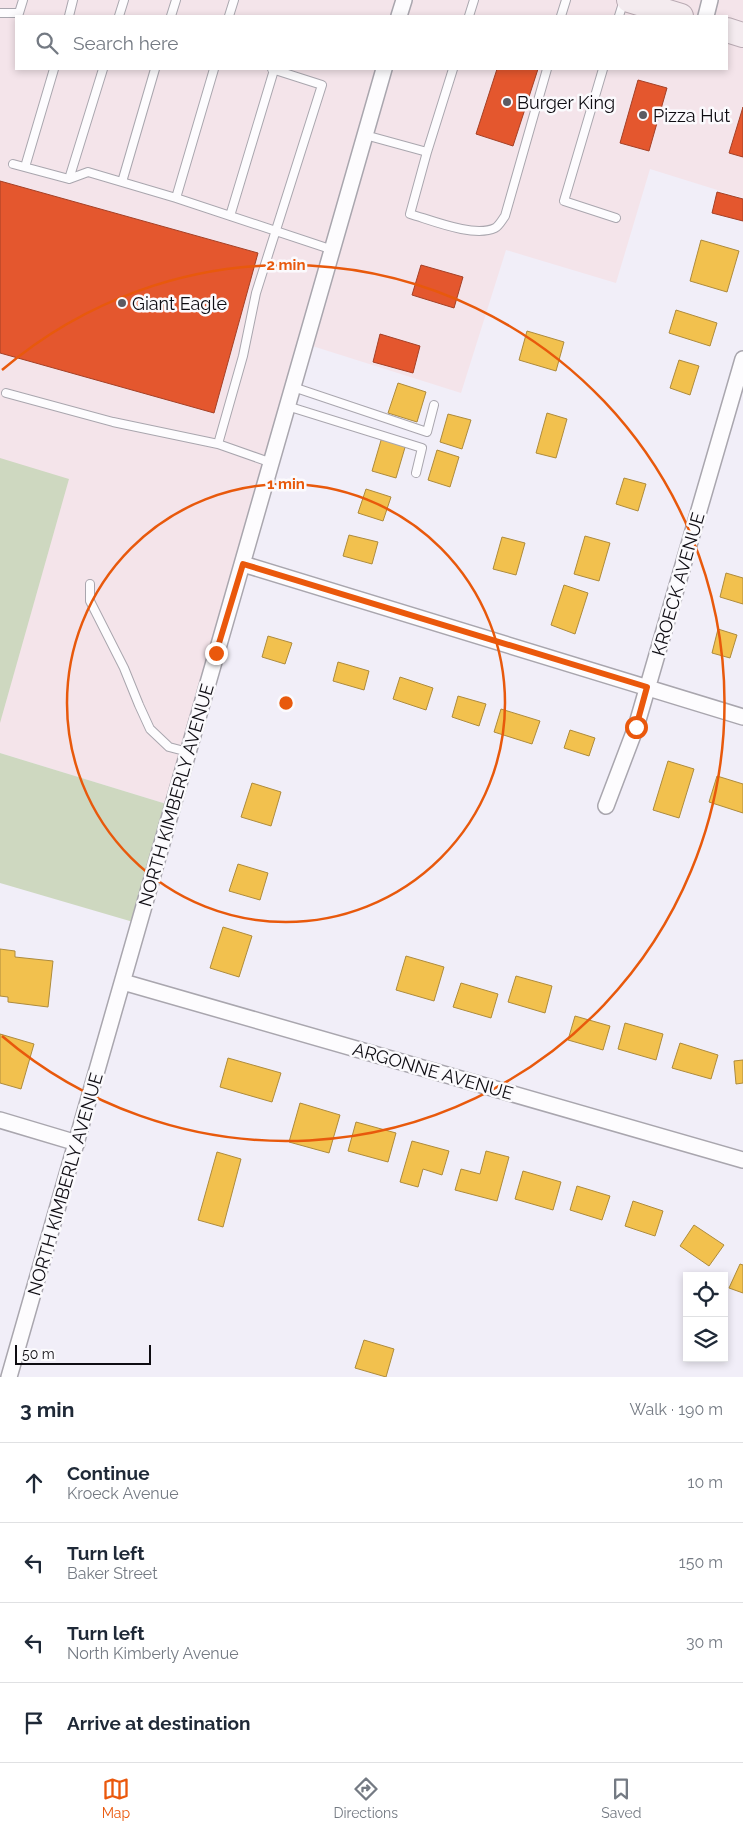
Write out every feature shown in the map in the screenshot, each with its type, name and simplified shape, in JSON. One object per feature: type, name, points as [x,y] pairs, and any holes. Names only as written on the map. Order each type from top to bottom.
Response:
[{"type":"main road","points":[[629,0],[678,15]]},
{"type":"main road","points":[[728,30],[743,35]]},
{"type":"street","points":[[399,15],[404,0]]},
{"type":"street","points":[[706,15],[710,0]]},
{"type":"street","name":"NORTH KIMBERLY AVENUE","points":[[10,1377],[384,70]]},
{"type":"street","name":"KROECK AVENUE","points":[[606,806],[636,727],[743,359]]},
{"type":"street","points":[[243,564],[743,717]]},
{"type":"street","name":"ARGONNE AVENUE","points":[[123,982],[743,1160]]},
{"type":"street","points":[[0,1120],[77,1143]]},
{"type":"lane","points":[[0,13],[19,13],[23,0]]},
{"type":"lane","points":[[68,15],[73,0]]},
{"type":"lane","points":[[119,15],[124,0]]},
{"type":"lane","points":[[171,15],[176,0]]},
{"type":"lane","points":[[229,15],[234,0]]},
{"type":"lane","points":[[469,15],[474,0]]},
{"type":"lane","points":[[561,15],[566,0]]},
{"type":"lane","points":[[619,15],[624,0]]},
{"type":"lane","points":[[25,167],[54,70]]},
{"type":"lane","points":[[69,179],[103,70]]},
{"type":"lane","points":[[122,182],[155,70]]},
{"type":"lane","points":[[176,198],[214,70]]},
{"type":"lane","points":[[230,216],[273,70]]},
{"type":"lane","points":[[218,444],[243,356],[256,293],[322,85],[276,70]]},
{"type":"lane","points":[[453,70],[410,214],[455,227],[482,231],[496,227],[505,216],[547,70]]},
{"type":"lane","points":[[603,70],[564,201],[616,218]]},
{"type":"lane","points":[[365,135],[427,152]]},
{"type":"lane","points":[[13,164],[69,179],[88,172],[176,198],[332,250]]},
{"type":"lane","points":[[293,388],[427,432]]},
{"type":"lane","points":[[6,393],[113,422],[218,444],[272,463]]},
{"type":"lane","points":[[416,473],[434,405]]},
{"type":"lane","points":[[288,406],[422,448]]},
{"type":"lane","points":[[90,584],[90,601],[124,668],[150,729],[170,747],[188,752]]},
{"type":"shaded area","points":[[0,0],[743,0],[743,198],[650,169],[616,283],[506,250],[461,393],[306,344],[173,806],[0,753]]},
{"type":"green space","points":[[0,458],[69,479],[0,723]]},
{"type":"green space","points":[[0,753],[173,806],[140,924],[0,883]]},
{"type":"building: Homes","points":[[701,240],[739,251],[727,292],[690,281]]},
{"type":"building: Homes","points":[[676,310],[717,323],[710,346],[669,333]]},
{"type":"building: Homes","points":[[527,331],[564,342],[556,371],[519,360]]},
{"type":"building: Homes","points":[[679,360],[699,366],[690,395],[670,388]]},
{"type":"building: Homes","points":[[398,383],[426,392],[417,422],[388,413]]},
{"type":"building: Homes","points":[[547,413],[567,419],[556,458],[536,453]]},
{"type":"building: Homes","points":[[448,414],[471,420],[462,449],[440,442]]},
{"type":"building: Homes","points":[[382,437],[406,444],[396,478],[372,471]]},
{"type":"building: Homes","points":[[437,450],[459,457],[450,487],[428,480]]},
{"type":"building: Homes","points":[[624,478],[646,484],[638,511],[616,504]]},
{"type":"building: Homes","points":[[366,489],[391,497],[383,521],[358,513]]},
{"type":"building: Homes","points":[[349,535],[378,542],[372,564],[343,556]]},
{"type":"building: Homes","points":[[585,536],[610,543],[599,581],[574,574]]},
{"type":"building: Homes","points":[[502,537],[525,543],[516,575],[493,569]]},
{"type":"building: Homes","points":[[726,573],[743,578],[743,604],[720,597]]},
{"type":"building: Homes","points":[[564,585],[588,593],[575,634],[551,625]]},
{"type":"building: Homes","points":[[718,629],[737,635],[730,658],[712,653]]},
{"type":"building: Homes","points":[[268,636],[292,643],[285,664],[262,657]]},
{"type":"building: Homes","points":[[338,662],[369,671],[364,690],[333,681]]},
{"type":"building: Homes","points":[[400,677],[433,688],[426,710],[393,699]]},
{"type":"building: Homes","points":[[458,696],[486,704],[479,726],[452,717]]},
{"type":"building: Homes","points":[[501,709],[540,721],[532,744],[494,732]]},
{"type":"building: Homes","points":[[570,730],[595,738],[589,756],[564,748]]},
{"type":"building: Homes","points":[[668,761],[694,769],[679,818],[653,810]]},
{"type":"building: Homes","points":[[717,776],[743,784],[743,813],[709,802]]},
{"type":"building: Homes","points":[[252,783],[281,792],[271,826],[241,817]]},
{"type":"building: Homes","points":[[238,864],[268,873],[260,900],[229,891]]},
{"type":"building: Homes","points":[[223,927],[252,936],[239,977],[210,968]]},
{"type":"building: Homes","points":[[0,949],[15,951],[15,957],[53,961],[48,1007],[8,1002],[8,997],[0,996]]},
{"type":"building: Homes","points":[[406,956],[444,967],[434,1001],[396,990]]},
{"type":"building: Homes","points":[[516,976],[552,986],[545,1013],[508,1002]]},
{"type":"building: Homes","points":[[461,983],[498,994],[491,1018],[453,1007]]},
{"type":"building: Homes","points":[[575,1016],[610,1026],[603,1050],[568,1040]]},
{"type":"building: Homes","points":[[625,1023],[663,1034],[656,1060],[618,1049]]},
{"type":"building: Homes","points":[[0,1034],[34,1044],[21,1089],[0,1083]]},
{"type":"building: Homes","points":[[680,1043],[718,1055],[711,1079],[672,1068]]},
{"type":"building: Homes","points":[[228,1058],[281,1073],[272,1102],[220,1087]]},
{"type":"building: Homes","points":[[743,1060],[743,1083],[736,1084],[734,1061]]},
{"type":"building: Homes","points":[[300,1103],[340,1115],[329,1153],[289,1142]]},
{"type":"building: Homes","points":[[356,1122],[396,1133],[388,1162],[348,1151]]},
{"type":"building: Homes","points":[[412,1141],[449,1151],[442,1175],[423,1169],[418,1187],[400,1182]]},
{"type":"building: Homes","points":[[486,1151],[509,1157],[497,1201],[455,1190],[461,1169],[480,1174]]},
{"type":"building: Homes","points":[[217,1152],[241,1159],[223,1227],[198,1220]]},
{"type":"building: Homes","points":[[523,1171],[561,1182],[553,1210],[515,1199]]},
{"type":"building: Homes","points":[[577,1186],[610,1196],[602,1220],[570,1210]]},
{"type":"building: Homes","points":[[633,1201],[663,1211],[655,1236],[625,1226]]},
{"type":"building: Homes","points":[[694,1225],[724,1245],[709,1266],[680,1246]]},
{"type":"building: Homes","points":[[740,1264],[743,1265],[743,1293],[729,1288]]},
{"type":"building: Homes","points":[[364,1340],[394,1349],[386,1377],[355,1368]]},
{"type":"building: Shops","name":"Burger King","points":[[497,70],[538,70],[513,146],[476,134]]},
{"type":"building: Shops","name":"Pizza Hut","points":[[638,80],[667,88],[649,151],[620,143]]},
{"type":"building: Shops","points":[[743,107],[743,157],[729,153]]},
{"type":"building: Shops","name":"Giant Eagle","points":[[0,181],[258,253],[214,413],[0,353]]},
{"type":"building: Shops","points":[[717,192],[743,199],[743,221],[712,213]]},
{"type":"building: Shops","points":[[421,265],[463,277],[454,308],[412,295]]},
{"type":"building: Shops","points":[[380,334],[420,346],[413,373],[373,362]]},
{"type":"place","name":"Burger King","points":[[507,102]]},
{"type":"place","name":"Pizza Hut","points":[[643,115]]},
{"type":"place","name":"Giant Eagle","points":[[122,303]]},
{"type":"route","points":[[216,653],[243,564],[647,687],[636,727]]}]
